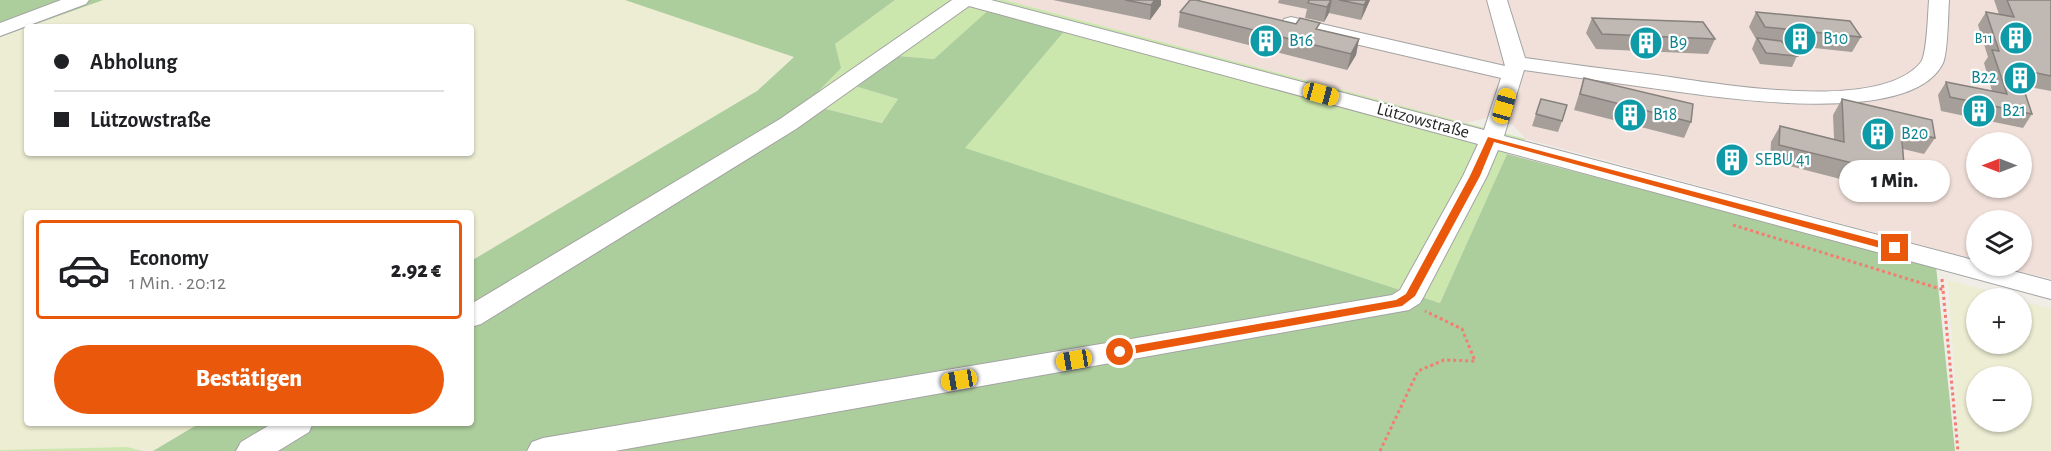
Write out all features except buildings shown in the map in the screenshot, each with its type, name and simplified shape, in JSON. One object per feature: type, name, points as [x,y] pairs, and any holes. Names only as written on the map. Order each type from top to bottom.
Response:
[{"type":"street","points":[[0,30],[79,0]]},
{"type":"street","points":[[474,315],[788,124],[967,0]]},
{"type":"street","name":"Lützowstraße","points":[[967,0],[2051,290]]},
{"type":"street","points":[[543,451],[1399,303],[1410,296],[1475,176],[1492,139],[1514,68],[1497,0]]},
{"type":"street","points":[[1271,19],[1514,68],[1790,98],[1855,96],[1894,88],[1917,78],[1933,62],[1939,0]]},
{"type":"street","points":[[252,451],[293,426]]},
{"type":"path","points":[[1726,223],[1944,290],[1958,451]]},
{"type":"path","points":[[1380,451],[1418,371],[1444,360],[1474,361],[1462,329],[1426,312],[1410,296]]},
{"type":"shaded area","points":[[1005,0],[2051,0],[2051,279],[2032,274],[2032,210],[1966,210],[1966,257],[1526,139],[1513,125],[1486,118],[1466,123]]},
{"type":"green space","points":[[0,0],[103,0],[36,24],[24,24],[24,28],[0,37]]},
{"type":"green space","points":[[103,0],[625,0],[794,56],[757,91],[474,259],[474,210],[24,210],[24,426],[195,426],[153,451],[127,447],[0,450],[0,37],[24,29],[24,156],[474,156],[474,24],[37,24]]},
{"type":"green space","points":[[625,0],[895,0],[835,44],[841,68],[806,104],[882,123],[898,99],[855,86],[898,56],[934,59],[991,8],[1067,28],[965,148],[1440,303],[1507,154],[1936,266],[1955,451],[153,451],[195,426],[474,426],[474,259],[757,91],[794,57]]},
{"type":"green space","points":[[895,0],[1005,0],[1526,139],[1507,154],[1440,303],[964,148],[1066,29],[991,9],[934,59],[897,56],[856,86],[898,99],[883,123],[806,104],[835,44]]},
{"type":"green space","points":[[1948,280],[1977,288],[1966,288],[1966,354],[2032,354],[2032,304],[2051,309],[2051,451],[1960,451]]},
{"type":"green space","points":[[127,447],[144,451],[0,451],[0,450]]},
{"type":"place","name":"B11","points":[[2016,38]]},
{"type":"place","name":"B10","points":[[1800,39]]},
{"type":"place","name":"B16","points":[[1266,41]]},
{"type":"place","name":"B9","points":[[1646,43]]},
{"type":"place","name":"B22","points":[[2020,78]]},
{"type":"place","name":"B21","points":[[1979,111]]},
{"type":"place","name":"B18","points":[[1630,115]]},
{"type":"place","name":"B20","points":[[1878,134]]},
{"type":"place","name":"SEBU 41","points":[[1732,160]]},
{"type":"route","points":[[1120,352],[1399,303],[1410,296],[1475,176],[1492,139],[1895,248]]}]
